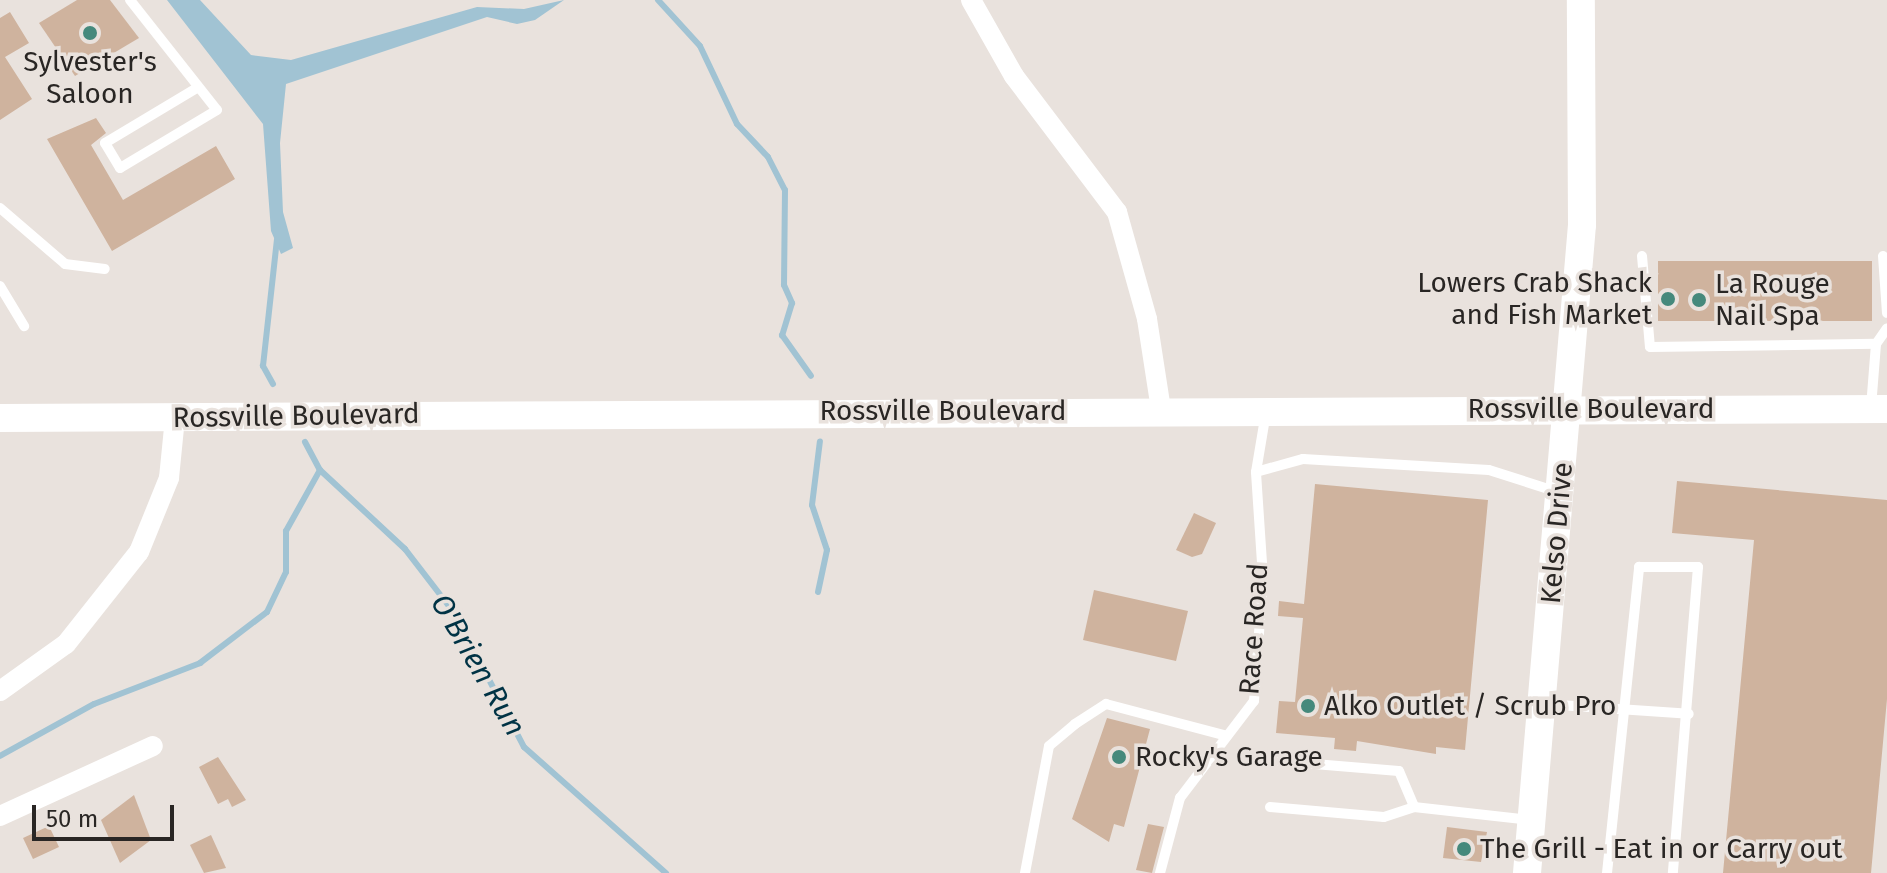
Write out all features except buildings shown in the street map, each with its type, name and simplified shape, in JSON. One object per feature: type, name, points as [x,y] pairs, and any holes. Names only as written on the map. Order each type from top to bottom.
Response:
[{"type":"main road","name":"Kelso Drive","points":[[1527,873],[1569,410],[1582,225],[1581,0]]},
{"type":"main road","name":"Rossville Boulevard","points":[[0,418],[1161,409],[1879,409]]},
{"type":"street","points":[[971,0],[1014,76],[1100,180],[1117,212],[1147,319],[1161,409]]},
{"type":"street","points":[[0,691],[66,644],[139,552],[169,478],[175,418]]},
{"type":"street","points":[[0,816],[153,746]]},
{"type":"lane","points":[[130,0],[217,110],[120,168],[105,143],[197,88]]},
{"type":"lane","points":[[0,208],[65,264],[105,269]]},
{"type":"lane","points":[[1642,256],[1650,347],[1876,344]]},
{"type":"lane","points":[[1883,256],[1887,313]]},
{"type":"lane","points":[[0,286],[24,326]]},
{"type":"lane","points":[[1879,409],[1876,344],[1887,328]]},
{"type":"lane","name":"Race Road","points":[[1160,873],[1180,798],[1254,701],[1263,578],[1256,472],[1267,409]]},
{"type":"lane","points":[[1256,472],[1303,459],[1489,470],[1560,492]]},
{"type":"lane","points":[[1607,873],[1639,567],[1698,567],[1689,714],[1673,873]]},
{"type":"lane","points":[[1542,703],[1689,714]]},
{"type":"lane","points":[[1025,873],[1049,746],[1106,704],[1227,736]]},
{"type":"lane","points":[[1278,761],[1399,771],[1414,807]]},
{"type":"lane","points":[[1270,807],[1384,817],[1414,807],[1532,820]]},
{"type":"water","points":[[167,0],[200,0],[251,55],[291,60],[477,7],[524,9],[564,0],[535,20],[517,24],[487,17],[286,84],[280,143],[283,212],[293,248],[281,254],[271,231],[263,124]]},
{"type":"waterway","points":[[658,0],[700,46],[737,124],[768,157],[785,190],[784,285],[792,303],[782,335],[811,376]]},
{"type":"waterway","name":"O'Brien Run","points":[[273,384],[263,366],[277,240]]},
{"type":"waterway","points":[[818,592],[827,550],[812,505],[820,441]]},
{"type":"waterway","name":"O'Brien Run","points":[[305,442],[320,470],[405,549],[455,614],[524,747],[666,873]]},
{"type":"waterway","points":[[0,756],[94,704],[200,663],[267,612],[286,572],[286,531],[320,470]]},
{"type":"place","name":"Sylvester's Saloon","points":[[90,33]]},
{"type":"place","name":"Lowers Crab Shack and Fish Market","points":[[1668,299]]},
{"type":"place","name":"La Rouge Nail Spa","points":[[1699,300]]},
{"type":"place","name":"Alko Outlet / Scrub Pro","points":[[1308,706]]},
{"type":"place","name":"Rocky's Garage","points":[[1119,757]]},
{"type":"place","name":"The Grill - Eat in or Carry out","points":[[1464,849]]}]
